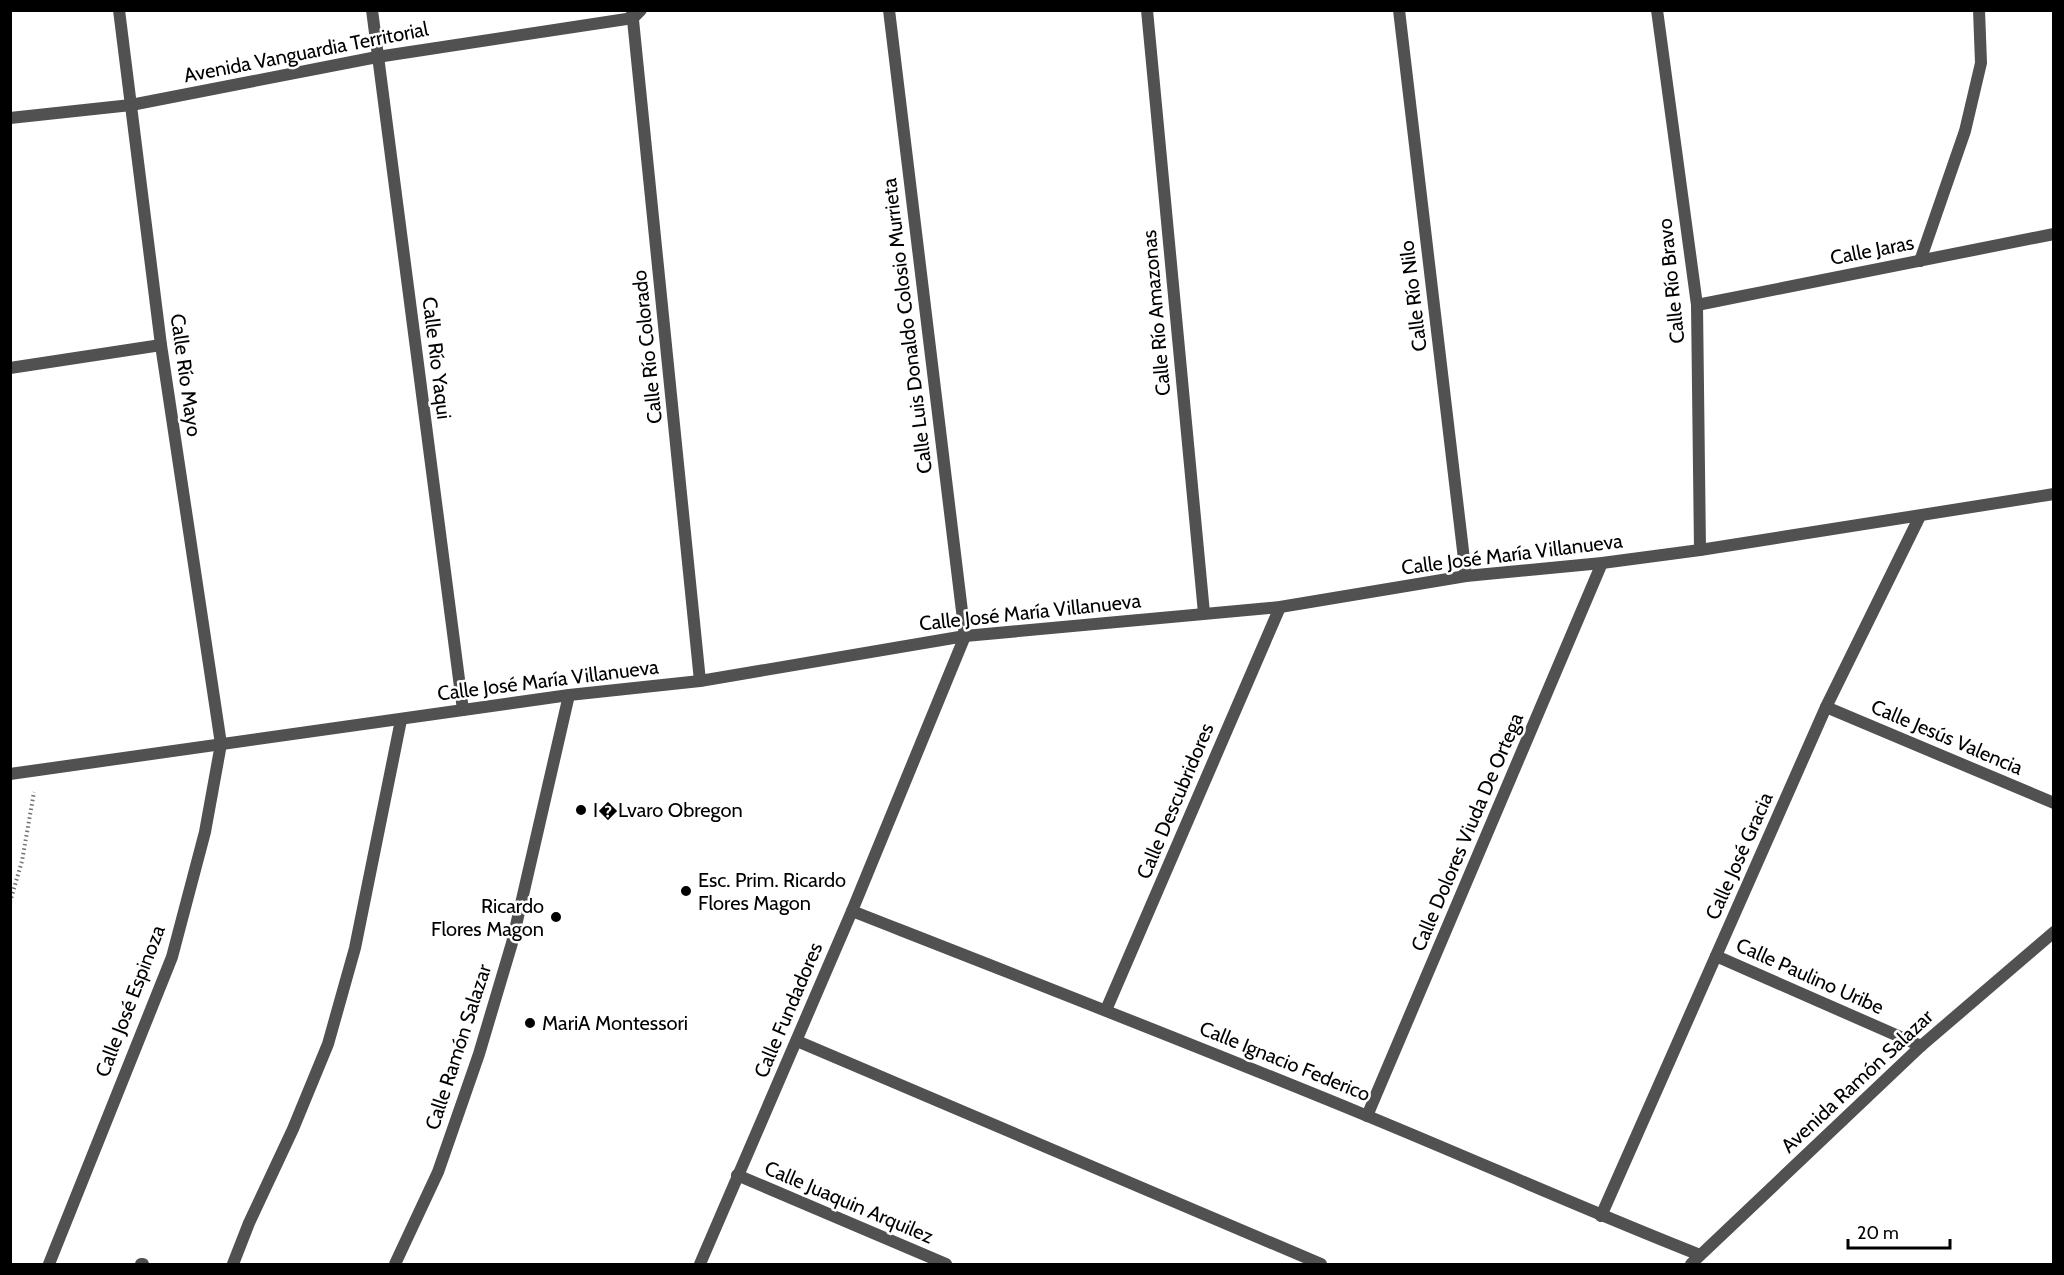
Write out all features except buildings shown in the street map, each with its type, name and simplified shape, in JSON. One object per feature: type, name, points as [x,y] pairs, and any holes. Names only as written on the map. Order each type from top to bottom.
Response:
[{"type":"street","name":"Calle Río Mayo","points":[[119,10],[161,345],[221,744]]},
{"type":"street","name":"Calle Río Yaqui","points":[[372,10],[463,710]]},
{"type":"street","name":"Calle Luis Donaldo Colosio Murrieta","points":[[888,10],[965,636]]},
{"type":"street","name":"Calle Río Amazonas","points":[[1147,10],[1204,613]]},
{"type":"street","name":"Calle Río Nilo","points":[[1399,10],[1466,576]]},
{"type":"street","name":"Calle Río Bravo","points":[[1656,10],[1697,304],[1700,550]]},
{"type":"street","points":[[1920,261],[1968,119],[1981,63],[1979,10]]},
{"type":"street","name":"Avenida Vanguardia Territorial","points":[[10,118],[131,105],[378,57],[635,13]]},
{"type":"street","name":"Calle Río Colorado","points":[[635,13],[700,681]]},
{"type":"street","name":"Calle Jaras","points":[[1697,304],[2054,234]]},
{"type":"street","points":[[10,368],[161,345]]},
{"type":"street","name":"Calle José María Villanueva","points":[[10,774],[401,720],[569,694],[700,681],[965,636],[1280,607],[1466,576],[1602,563],[1700,550],[2054,494]]},
{"type":"street","name":"Calle José Gracia","points":[[1601,1216],[1826,707],[1920,516]]},
{"type":"street","name":"Calle Dolores Viuda De Ortega","points":[[1367,1116],[1602,563]]},
{"type":"street","name":"Calle Descubridores","points":[[1106,1010],[1280,607]]},
{"type":"street","name":"Calle Fundadores","points":[[700,1264],[852,911],[965,636]]},
{"type":"street","name":"Calle Ramón Salazar","points":[[395,1264],[438,1172],[479,1054],[512,943],[569,694]]},
{"type":"street","name":"Calle Jesús Valencia","points":[[1826,707],[2054,803]]},
{"type":"street","points":[[233,1264],[328,1044],[355,948],[401,720]]},
{"type":"street","name":"Calle José Espinoza","points":[[49,1264],[172,957],[205,832],[221,744]]},
{"type":"street","name":"Calle Ignacio Federico","points":[[852,911],[1106,1010],[1367,1116],[1601,1216],[1696,1260]]},
{"type":"street","name":"Avenida Ramón Salazar","points":[[1696,1260],[1921,1046],[2054,932]]},
{"type":"street","name":"Calle Paulino Uribe","points":[[1716,956],[1921,1046]]},
{"type":"street","points":[[796,1041],[1320,1264]]},
{"type":"street","name":"Calle Juaquin Arquilez","points":[[737,1175],[946,1264]]},
{"type":"path","points":[[10,902],[22,861],[37,771]]},
{"type":"place","name":"I�Lvaro Obregon","points":[[581,810]]},
{"type":"place","name":"Esc. Prim. Ricardo Flores Magon","points":[[686,891]]},
{"type":"place","name":"Ricardo Flores Magon","points":[[556,917]]},
{"type":"place","name":"MariA Montessori","points":[[530,1023]]}]
